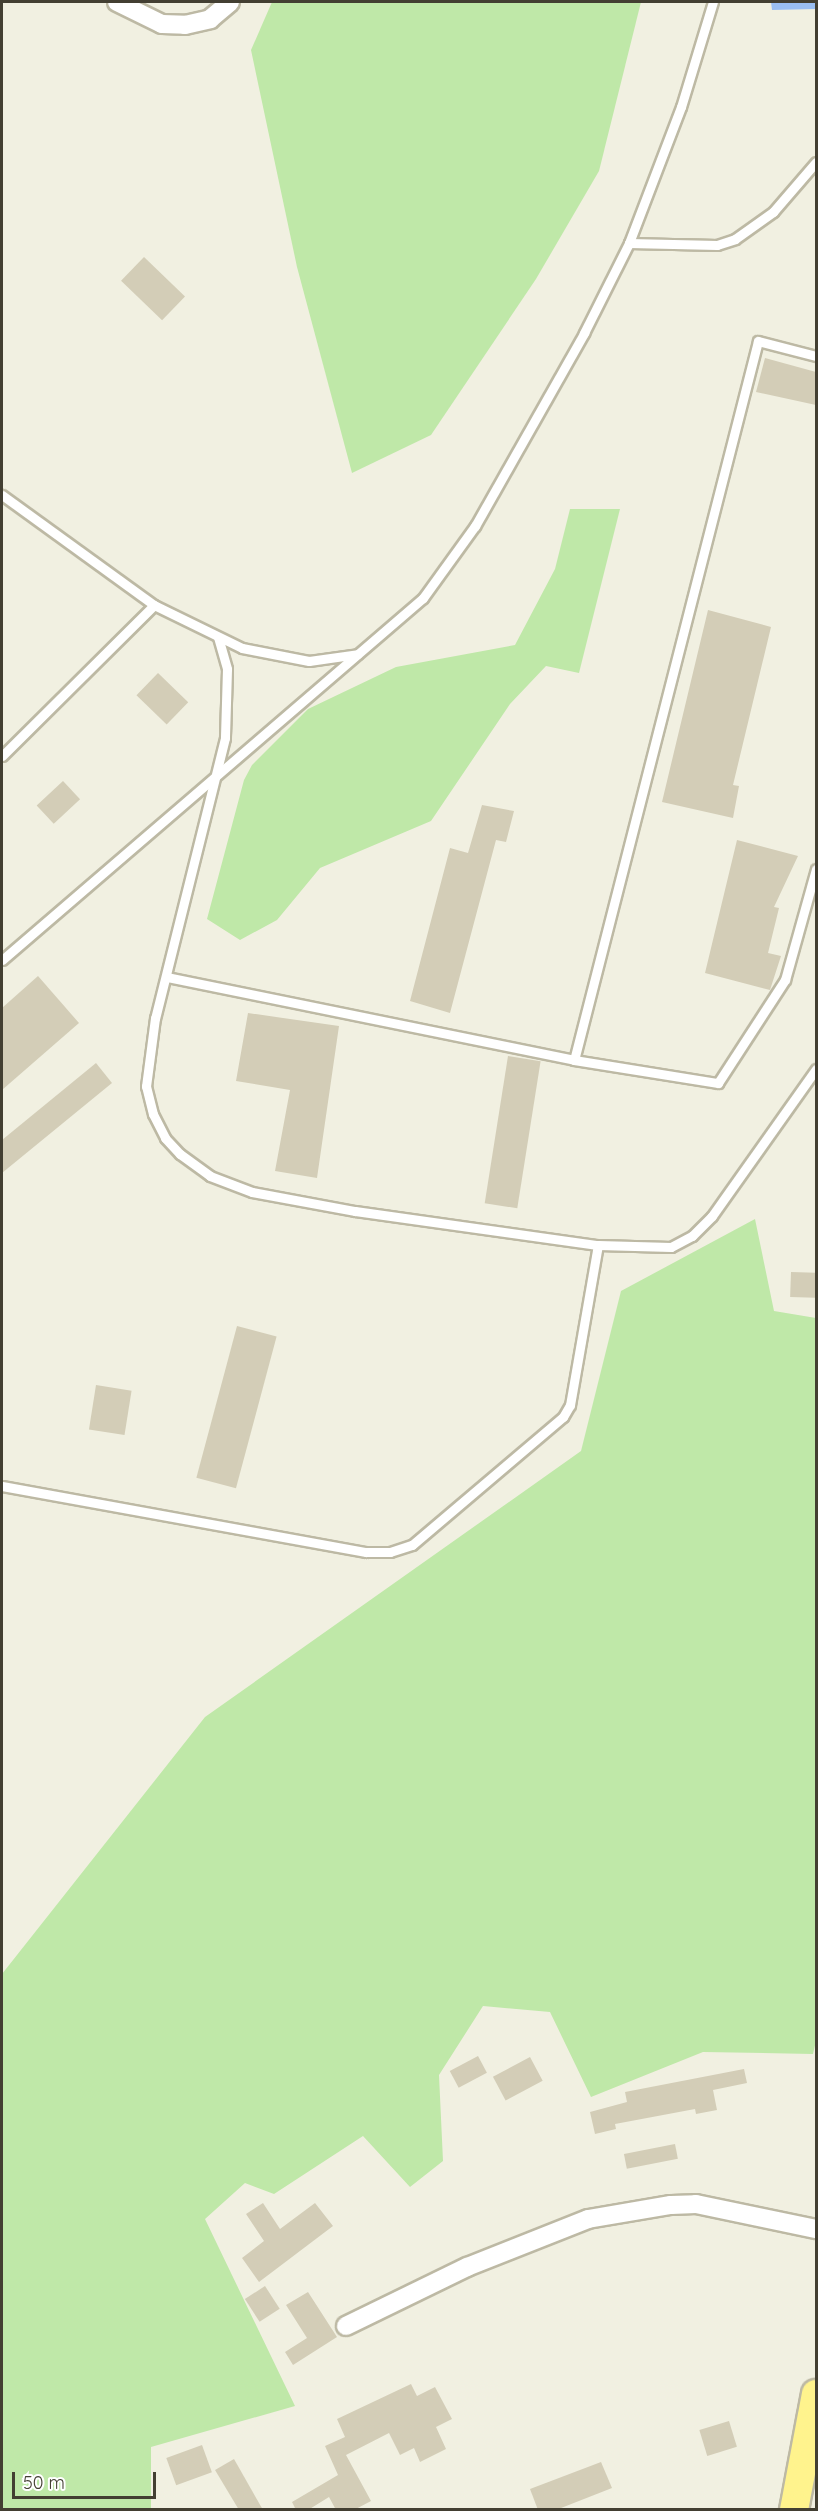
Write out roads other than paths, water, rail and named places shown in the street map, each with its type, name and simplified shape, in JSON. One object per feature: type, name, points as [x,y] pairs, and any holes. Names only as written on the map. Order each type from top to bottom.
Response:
[{"type":"main road","points":[[794,2510],[816,2394]]},
{"type":"street","points":[[117,2],[162,24],[185,25],[210,19],[230,2]]},
{"type":"street","points":[[346,2326],[467,2267],[598,2217],[696,2204],[816,2229]]},
{"type":"lane","points":[[2,960],[216,772],[364,652],[423,598],[475,526],[584,333],[629,243],[681,107],[713,2]]},
{"type":"lane","points":[[629,243],[717,245],[735,239],[773,212],[816,162]]},
{"type":"lane","points":[[574,1060],[758,341],[816,356]]},
{"type":"lane","points":[[2,495],[154,605],[242,648],[309,661],[334,660],[364,652]]},
{"type":"lane","points":[[2,756],[154,605]]},
{"type":"lane","points":[[218,637],[227,669],[229,700],[216,772],[155,1018],[146,1086],[165,1138],[180,1154],[210,1176],[252,1192],[355,1211],[598,1245],[654,1249],[671,1247],[692,1236],[747,1170],[816,1069]]},
{"type":"lane","points":[[167,977],[574,1060],[718,1083],[785,980],[816,869]]},
{"type":"lane","points":[[2,1486],[366,1552],[390,1552],[412,1545],[563,1417],[570,1405],[598,1245]]},
{"type":"water","points":[[771,2],[816,2],[816,9],[772,10]]}]
